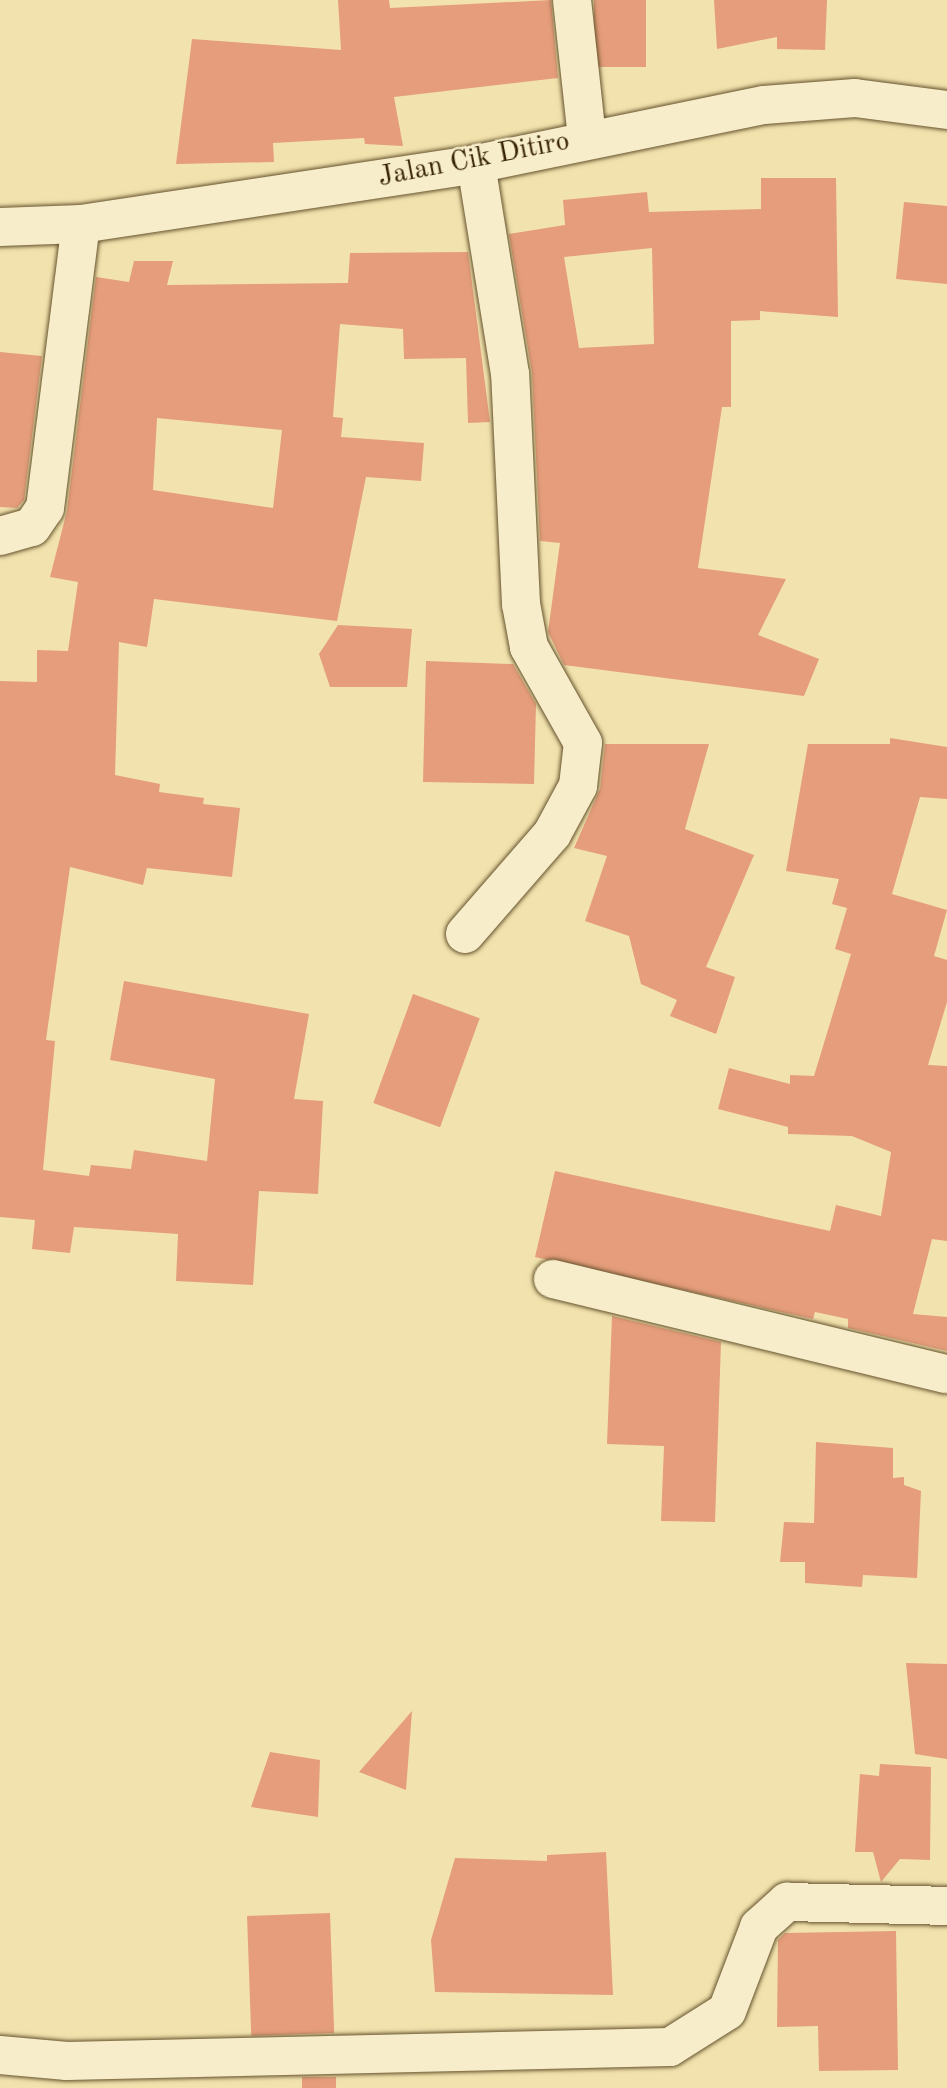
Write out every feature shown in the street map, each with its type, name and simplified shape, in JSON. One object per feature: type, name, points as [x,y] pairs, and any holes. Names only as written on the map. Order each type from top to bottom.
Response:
[{"type":"street","points":[[572,0],[587,139]]},
{"type":"street","name":"Jalan Cik Ditiro","points":[[0,227],[81,224],[476,164],[587,139],[764,105],[855,98],[947,110]]},
{"type":"street","points":[[465,934],[552,834],[578,786],[583,743],[529,648],[523,615],[510,374],[476,164]]},
{"type":"street","points":[[0,536],[32,527],[45,508],[81,224]]},
{"type":"street","points":[[553,1279],[947,1374]]},
{"type":"street","points":[[0,2055],[69,2075],[670,2047],[727,2011],[760,1927],[786,1902],[947,1906]]},
{"type":"building","points":[[338,0],[389,0],[390,8],[551,0],[558,78],[394,97],[403,146],[365,144],[364,138],[273,143],[274,162],[176,164],[192,39],[341,50]]},
{"type":"building","points":[[594,0],[646,0],[646,67],[594,67]]},
{"type":"building","points":[[714,0],[827,0],[825,50],[777,49],[777,37],[717,49]]},
{"type":"building","points":[[761,178],[836,178],[838,317],[760,311],[760,320],[731,321],[731,407],[722,407],[698,568],[786,579],[758,635],[819,659],[804,696],[564,665],[548,632],[560,543],[540,541],[532,373],[509,234],[565,225],[563,200],[647,192],[649,212],[761,209]],"holes":[[[652,248],[654,344],[579,348],[564,257]]]},
{"type":"building","points":[[904,202],[947,206],[947,284],[896,279]]},
{"type":"building","points":[[468,252],[490,422],[468,423],[466,358],[404,359],[403,329],[340,324],[333,417],[343,418],[341,437],[424,443],[421,481],[366,477],[337,621],[154,599],[147,647],[119,642],[115,775],[160,784],[159,792],[204,798],[203,804],[240,808],[232,877],[147,868],[143,885],[70,867],[46,1040],[55,1041],[43,1170],[89,1176],[91,1165],[131,1169],[134,1150],[207,1161],[215,1079],[110,1060],[124,981],[309,1014],[294,1099],[323,1101],[318,1194],[259,1191],[253,1285],[176,1281],[178,1234],[74,1227],[70,1253],[32,1249],[35,1220],[0,1217],[0,681],[37,682],[37,650],[68,651],[78,582],[50,577],[67,511],[96,277],[129,282],[134,261],[173,261],[167,285],[348,283],[350,253]],"holes":[[[157,418],[282,430],[273,508],[153,490]]]},
{"type":"building","points":[[0,352],[42,356],[24,500],[17,508],[0,507]]},
{"type":"building","points":[[338,625],[412,629],[407,687],[330,687],[319,654]]},
{"type":"building","points":[[426,661],[513,664],[536,704],[534,784],[423,782]]},
{"type":"building","points":[[890,738],[947,747],[947,799],[920,797],[892,894],[947,910],[934,956],[947,960],[947,1002],[928,1065],[947,1066],[947,1241],[932,1239],[913,1314],[947,1317],[947,1351],[848,1328],[848,1319],[815,1312],[813,1319],[535,1257],[555,1171],[830,1231],[836,1205],[881,1216],[891,1152],[852,1136],[788,1134],[788,1127],[718,1109],[729,1068],[790,1084],[790,1075],[814,1076],[851,954],[835,949],[847,908],[832,904],[839,879],[786,871],[808,744],[890,744]]},
{"type":"building","points":[[605,744],[709,744],[685,829],[754,855],[706,967],[735,977],[716,1034],[670,1016],[677,1000],[641,984],[629,936],[585,921],[607,856],[574,848],[600,789]]},
{"type":"building","points":[[413,994],[480,1018],[440,1127],[373,1103]]},
{"type":"building","points":[[612,1316],[721,1342],[715,1522],[661,1521],[664,1446],[607,1444]]},
{"type":"building","points":[[816,1442],[893,1448],[893,1478],[904,1477],[904,1485],[921,1491],[917,1578],[863,1575],[862,1587],[805,1583],[805,1562],[780,1562],[784,1522],[814,1523]]},
{"type":"building","points":[[906,1663],[947,1664],[947,1759],[915,1754]]},
{"type":"building","points":[[412,1711],[406,1790],[359,1772]]},
{"type":"building","points":[[270,1752],[320,1760],[318,1817],[251,1807]]},
{"type":"building","points":[[880,1764],[931,1767],[930,1860],[900,1859],[881,1882],[873,1852],[855,1852],[860,1774],[879,1776]]},
{"type":"building","points":[[606,1852],[613,1995],[435,1992],[431,1940],[455,1858],[547,1861],[547,1855]]},
{"type":"building","points":[[330,1913],[334,2033],[251,2036],[247,1916]]},
{"type":"building","points":[[896,1931],[898,2070],[819,2071],[818,2026],[777,2027],[778,1940],[785,1933]]},
{"type":"building","points":[[302,2077],[336,2077],[336,2088],[302,2088]]}]
